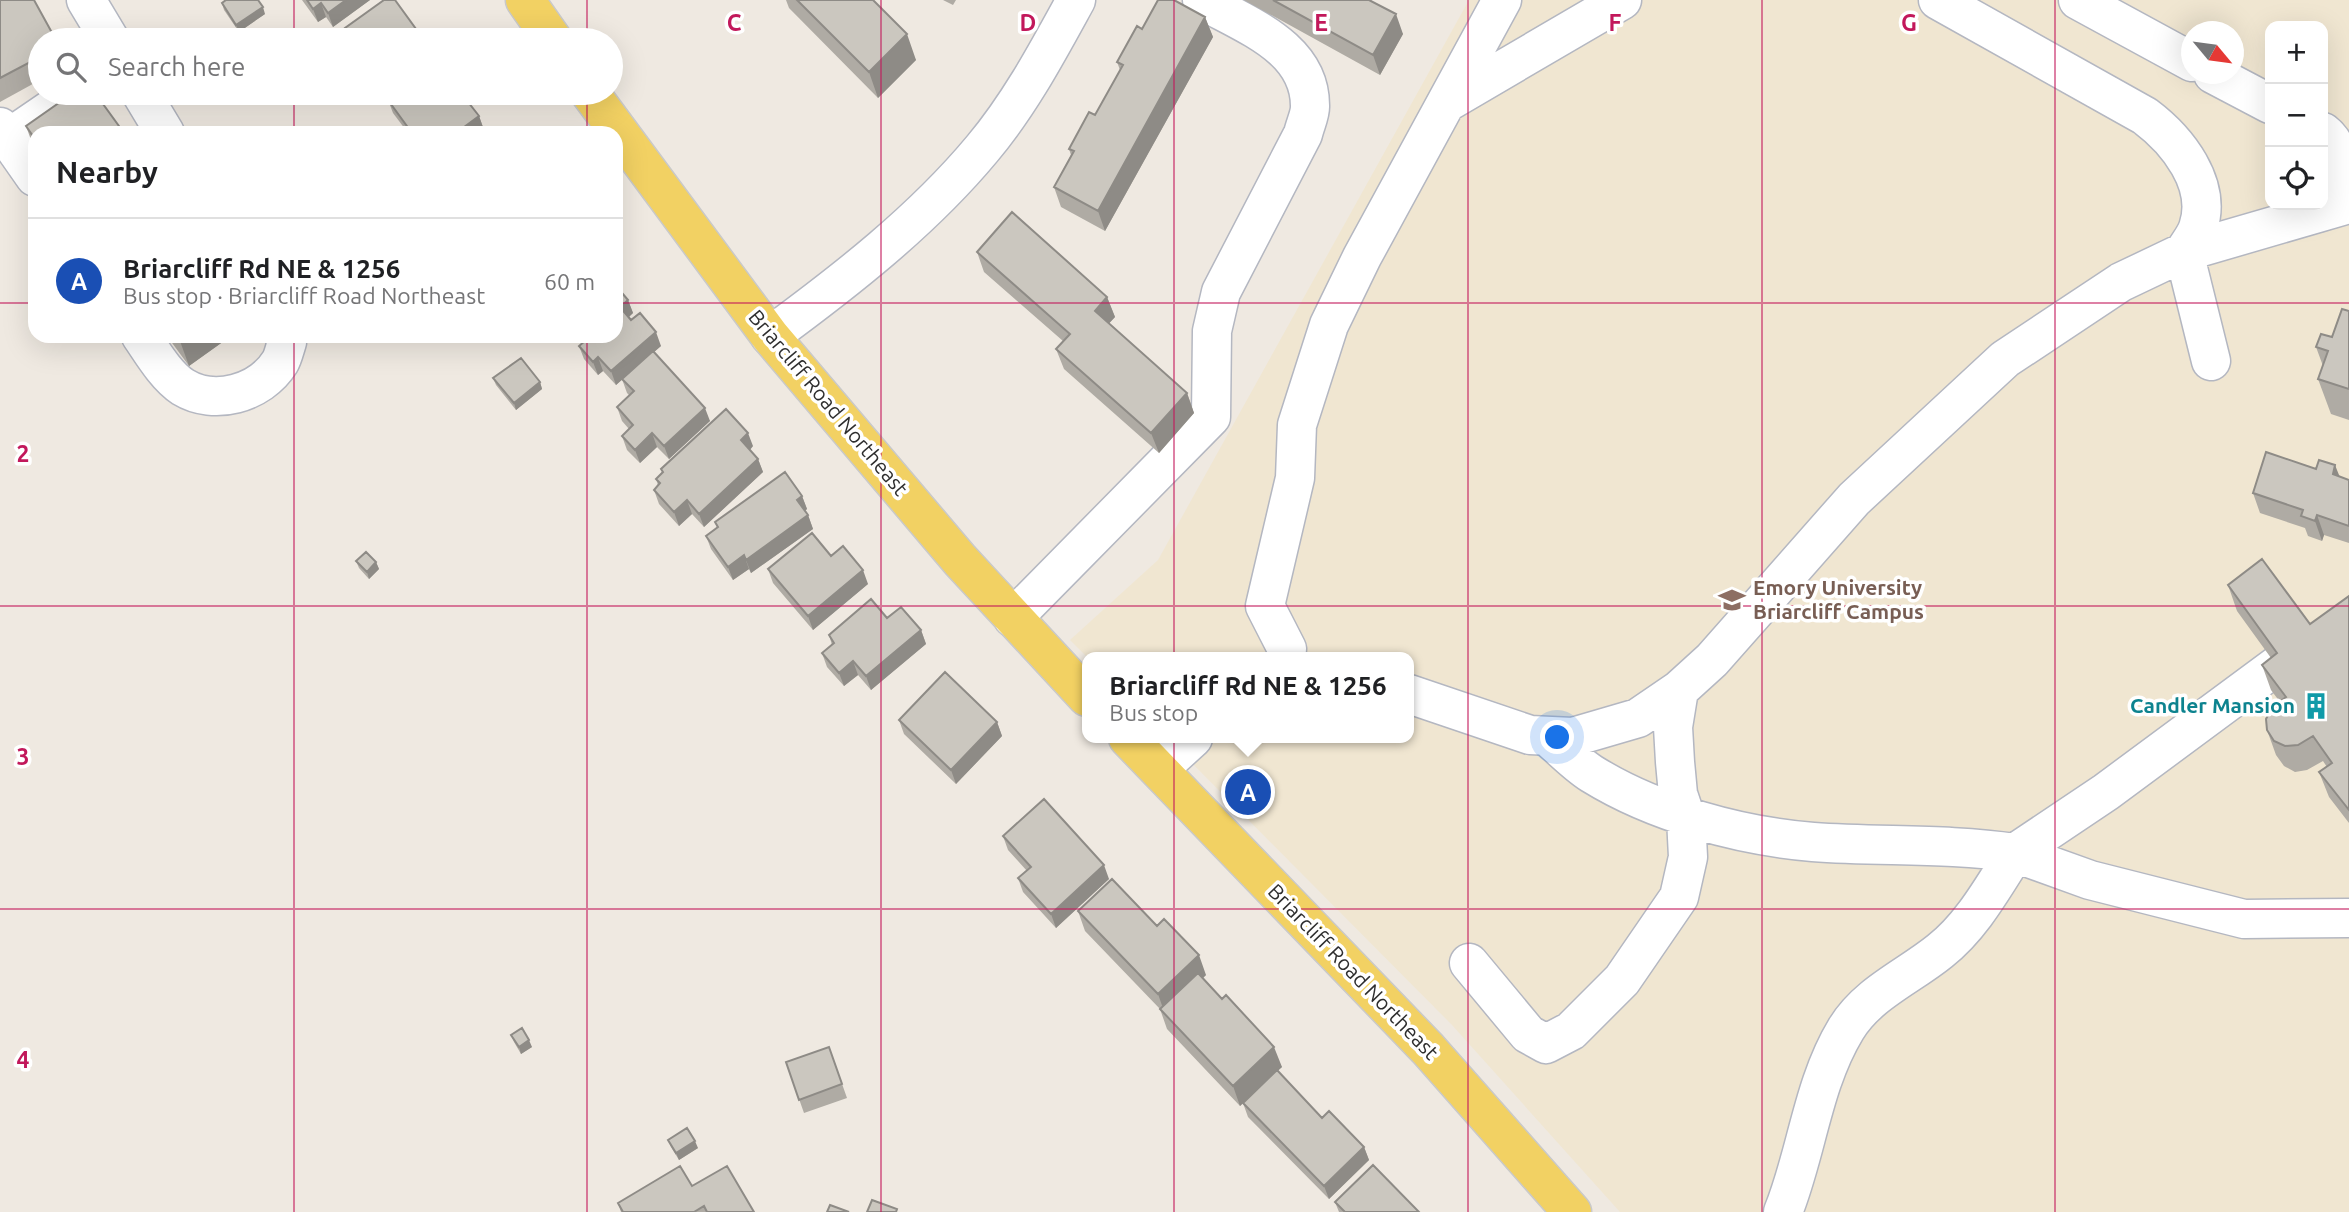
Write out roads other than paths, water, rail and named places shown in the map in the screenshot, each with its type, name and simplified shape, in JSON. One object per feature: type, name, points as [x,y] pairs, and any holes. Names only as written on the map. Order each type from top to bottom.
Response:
[{"type":"main road","points":[[525,0],[545,28]]},
{"type":"main road","name":"Briarcliff Road Northeast","points":[[599,105],[614,126]]},
{"type":"main road","name":"Briarcliff Road Northeast","points":[[623,138],[770,336],[1013,618],[1082,692]]},
{"type":"main road","name":"Briarcliff Road Northeast","points":[[1133,743],[1428,1049],[1572,1212]]},
{"type":"street","points":[[86,0],[103,28]]},
{"type":"street","points":[[770,336],[857,269],[956,179],[1010,112],[1076,0]]},
{"type":"street","points":[[1013,618],[1212,417],[1212,331],[1221,292],[1303,134],[1310,107],[1297,61],[1281,45],[1202,0]]},
{"type":"street","points":[[1289,652],[1265,606],[1295,478],[1297,425],[1311,379],[1329,325],[1362,257],[1502,0]]},
{"type":"street","points":[[1446,103],[1622,0]]},
{"type":"street","points":[[1938,0],[2145,116],[2165,131],[2184,154],[2201,200],[2198,228],[2184,252],[2211,361]]},
{"type":"street","points":[[2078,0],[2181,56]]},
{"type":"street","points":[[2232,84],[2265,101]]},
{"type":"street","points":[[28,167],[4,133],[54,105]]},
{"type":"street","points":[[148,105],[161,126]]},
{"type":"street","points":[[1414,696],[1512,730],[1573,737],[1638,718],[1679,690],[1726,667],[1787,598],[1854,499],[2005,359],[2121,282],[2184,252],[2334,209],[2342,180],[2343,155],[2335,138]]},
{"type":"street","points":[[147,343],[181,386],[207,398],[240,393],[262,381],[280,362],[285,343]]},
{"type":"street","points":[[1783,1212],[1820,1086],[1846,1028],[1879,992],[1941,951],[1981,905],[2015,853],[2106,792],[2278,664]]},
{"type":"street","points":[[1469,963],[1528,1034],[1546,1044],[1572,1031],[1622,980],[1679,897],[1688,857],[1686,818],[1678,794],[1673,727],[1679,690]]},
{"type":"street","points":[[1547,736],[1591,774],[1686,818],[1763,836],[1813,842],[1961,845],[2015,853],[2090,880],[2244,919],[2349,918]]},
{"type":"street","points":[[1159,769],[1188,743]]},
{"type":"place","name":"Emory University Briarcliff Campus","points":[[1732,600]]},
{"type":"place","name":"Candler Mansion","points":[[2316,706]]},
{"type":"place","name":"Briarcliff Rd NE & 1256","points":[[1248,792]]}]
